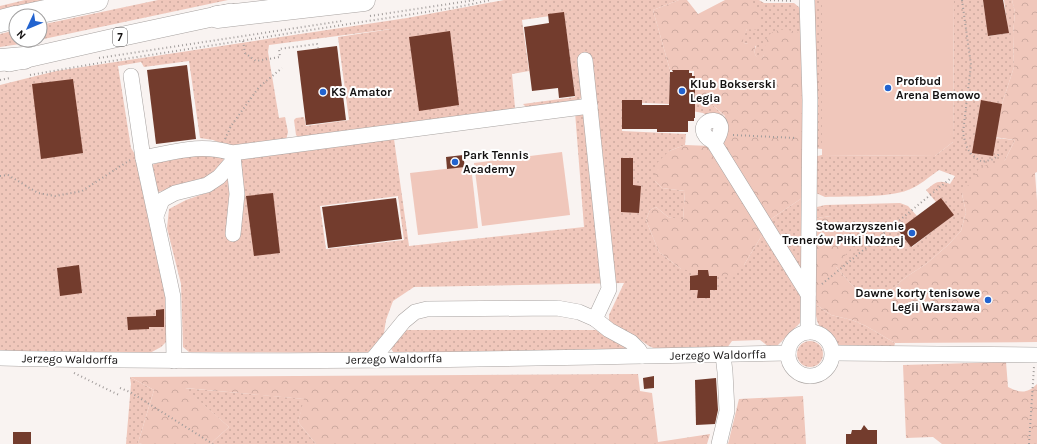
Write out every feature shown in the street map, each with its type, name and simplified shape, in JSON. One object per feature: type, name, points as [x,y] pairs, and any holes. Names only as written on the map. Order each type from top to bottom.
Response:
[{"type":"highway","points":[[48,10],[97,0]]},
{"type":"highway","points":[[216,17],[364,9]]},
{"type":"main road","name":"7","points":[[13,68],[286,0]]},
{"type":"street","points":[[807,0],[809,138],[808,332]]},
{"type":"street","points":[[585,60],[609,289],[595,319]]},
{"type":"street","points":[[131,76],[143,158],[173,297],[174,361]]},
{"type":"street","points":[[143,158],[197,147],[229,154],[590,106]]},
{"type":"street","points":[[717,138],[808,295]]},
{"type":"street","points":[[156,216],[162,200],[175,193],[207,185],[219,177],[229,154]]},
{"type":"street","points":[[229,154],[236,194],[234,234]]},
{"type":"street","points":[[207,185],[236,194]]},
{"type":"street","points":[[372,360],[404,321],[415,312],[427,309],[557,308],[579,312],[595,319],[609,330],[631,342],[639,350],[642,356]]},
{"type":"street","points":[[808,332],[816,332],[828,340],[833,353],[832,360],[824,372],[812,377],[797,373],[789,361],[788,353],[789,347],[796,336],[808,332]]},
{"type":"street","name":"Jerzego Waldorffa","points":[[0,358],[174,361],[372,360],[788,353]]},
{"type":"street","points":[[833,353],[1035,355]]},
{"type":"street","points":[[719,444],[727,411],[723,355]]},
{"type":"path","points":[[364,9],[475,0]]},
{"type":"path","points":[[0,77],[13,68],[243,41],[458,7],[491,0]]},
{"type":"path","points":[[766,0],[807,0]]},
{"type":"path","points":[[962,0],[971,65],[963,133],[971,155],[982,162],[994,159],[1000,153]]},
{"type":"path","points":[[94,59],[349,20]]},
{"type":"path","points":[[242,37],[245,53],[256,61],[280,57],[279,49],[317,44],[318,48]]},
{"type":"path","points":[[0,80],[13,68]]},
{"type":"path","points":[[229,154],[226,135],[231,126],[259,87],[282,68]]},
{"type":"path","points":[[717,138],[809,138]]},
{"type":"path","points":[[0,176],[8,175],[38,193],[55,196],[82,191],[130,160],[143,158]]},
{"type":"path","points":[[808,295],[951,178]]},
{"type":"path","points":[[1029,444],[1035,355]]},
{"type":"path","points":[[69,370],[119,395]]},
{"type":"path","points":[[120,388],[130,392],[213,444]]},
{"type":"green space","points":[[25,0],[59,0],[20,8],[8,8],[8,10],[0,12],[0,6]]},
{"type":"green space","points":[[158,0],[228,0],[48,38],[48,23]]},
{"type":"green space","points":[[504,0],[679,0],[653,10],[670,70],[669,104],[623,102],[622,131],[686,134],[685,145],[669,151],[655,181],[662,188],[685,191],[683,221],[668,217],[656,207],[650,210],[646,220],[659,252],[681,269],[744,265],[765,230],[802,296],[801,322],[777,346],[769,347],[760,340],[732,341],[727,348],[658,350],[609,324],[609,315],[624,283],[414,287],[393,301],[386,320],[383,339],[372,350],[366,353],[189,352],[183,347],[181,284],[167,228],[169,209],[186,200],[209,192],[231,174],[243,155],[394,139],[409,246],[584,227],[575,112],[586,106],[582,89],[581,98],[577,102],[527,108],[523,104],[575,97],[564,14],[522,20],[529,71],[512,74],[515,108],[509,111],[300,139],[296,135],[294,120],[296,118],[304,117],[306,126],[349,120],[338,37],[398,28],[269,45],[268,52],[279,118],[285,117],[288,132],[286,140],[230,147],[213,140],[200,138],[189,61],[144,67],[141,62],[118,66],[131,148],[140,162],[169,300],[167,341],[161,347],[148,354],[0,351],[0,85],[56,71],[407,18]],"holes":[[[398,196],[404,240],[326,249],[320,206]]]},
{"type":"green space","points":[[679,0],[687,0],[698,14],[725,0],[749,0],[757,10],[760,21],[757,30],[747,29],[743,39],[744,43],[748,44],[752,39],[756,41],[755,52],[758,58],[763,57],[767,38],[774,32],[779,30],[789,30],[803,36],[805,196],[768,221],[719,144],[722,137],[725,116],[713,105],[693,104],[694,71],[670,70],[653,10]]},
{"type":"green space","points":[[748,0],[759,0],[764,3],[794,3],[800,8],[803,36],[767,38],[765,53],[763,57],[758,59],[755,53],[756,46],[744,43],[742,39],[747,29]]},
{"type":"green space","points":[[812,0],[822,0],[822,149],[813,148]]},
{"type":"green space","name":"Profbud Arena Bemowo","points":[[822,0],[954,0],[953,142],[935,156],[822,155]]},
{"type":"green space","points":[[954,0],[983,0],[989,36],[1008,33],[1004,0],[1012,0],[1015,12],[1013,34],[1014,67],[1002,104],[996,138],[1015,140],[1005,160],[962,194],[966,212],[961,231],[948,245],[884,296],[877,298],[860,294],[836,267],[831,216],[817,218],[817,207],[825,205],[900,203],[908,206],[917,216],[899,231],[912,247],[953,215],[936,202],[926,190],[937,182],[950,184],[955,176],[939,170],[916,186],[900,193],[867,196],[825,197],[816,193],[813,157],[822,155],[935,156],[953,142]]},
{"type":"green space","points":[[1012,0],[1037,0],[1037,172],[1035,173],[1037,201],[1037,342],[895,343],[866,326],[852,320],[831,315],[814,303],[817,218],[831,216],[852,247],[836,267],[860,294],[877,298],[884,296],[906,277],[926,264],[948,245],[961,231],[966,212],[962,194],[980,167],[1005,160],[1015,140],[994,137],[1002,104],[1014,67],[1013,34],[1015,12]]},
{"type":"green space","points":[[8,32],[8,46],[0,47],[0,34]]},
{"type":"green space","points":[[693,104],[713,105],[725,117],[724,125],[703,113],[692,111]]},
{"type":"green space","points":[[685,145],[711,146],[765,230],[744,265],[732,275],[717,276],[681,269],[659,252],[646,220],[650,210],[656,207],[668,217],[683,220],[685,191],[662,188],[655,181],[655,165],[669,151]]},
{"type":"green space","points":[[562,152],[570,215],[482,226],[474,163]]},
{"type":"green space","points":[[204,153],[220,155],[225,161],[210,177],[155,193],[149,166],[160,162]]},
{"type":"green space","points":[[471,166],[478,228],[418,235],[410,173]]},
{"type":"green space","points":[[805,196],[801,270],[768,221]]},
{"type":"green space","points":[[814,303],[831,315],[852,320],[866,326],[895,343],[894,347],[846,348],[837,344],[820,327],[817,321]]},
{"type":"green space","points":[[404,330],[603,330],[630,350],[394,353],[389,346]]},
{"type":"green space","points":[[810,341],[819,345],[823,354],[819,363],[810,367],[801,363],[797,354],[801,345]]},
{"type":"green space","points":[[1006,362],[1008,387],[1023,392],[1030,390],[1037,384],[1037,444],[942,444],[933,437],[906,438],[903,365]]},
{"type":"green space","points":[[638,374],[640,391],[652,393],[658,442],[710,434],[707,444],[316,444],[298,422],[304,399],[185,388],[229,427],[210,444],[142,444],[138,443],[154,390],[130,377]]},
{"type":"green space","points":[[130,377],[154,390],[138,443],[142,444],[126,444],[131,384]]},
{"type":"green space","points":[[184,388],[305,399],[298,422],[316,444],[210,444],[229,427]]},
{"type":"green space","points":[[803,396],[806,444],[728,444],[739,399]]},
{"type":"building","points":[[983,0],[1003,0],[1009,33],[988,36]]},
{"type":"building","points":[[564,12],[575,96],[559,98],[558,88],[532,91],[524,27],[549,23],[548,14]]},
{"type":"building","points":[[450,31],[459,105],[419,111],[409,37]]},
{"type":"building","points":[[337,46],[346,120],[306,125],[297,51]]},
{"type":"building","points":[[187,65],[196,139],[156,144],[147,70]]},
{"type":"building","name":"Klub Bokserski Legia","points":[[672,70],[689,70],[689,73],[692,73],[692,76],[695,76],[695,118],[694,121],[688,121],[688,132],[657,132],[657,129],[622,129],[622,100],[642,100],[642,105],[669,105],[670,72],[673,72]]},
{"type":"building","points":[[73,79],[83,153],[41,159],[32,84]]},
{"type":"building","points":[[981,100],[1002,104],[993,156],[972,153]]},
{"type":"building","points":[[463,155],[465,167],[447,169],[446,157]]},
{"type":"building","points":[[621,158],[633,158],[633,185],[641,186],[639,213],[621,212]]},
{"type":"building","points":[[273,193],[280,253],[254,256],[246,196]]},
{"type":"building","points":[[396,198],[402,239],[328,248],[322,207]]},
{"type":"building","points":[[941,198],[954,215],[911,247],[898,230]]},
{"type":"building","points":[[79,265],[82,293],[60,296],[57,268]]},
{"type":"building","points":[[698,270],[708,270],[709,276],[717,276],[717,290],[710,290],[710,298],[697,298],[698,290],[690,290],[690,276],[698,275]]},
{"type":"building","points":[[164,309],[164,327],[149,327],[149,329],[128,330],[127,317],[156,316],[156,310]]},
{"type":"building","points":[[654,376],[654,388],[644,389],[643,378]]},
{"type":"building","points":[[716,378],[718,410],[715,424],[696,425],[695,380]]},
{"type":"building","points":[[864,425],[868,430],[877,430],[877,444],[846,444],[846,434],[851,434],[852,430],[861,430]]},
{"type":"building","points":[[13,432],[31,432],[31,444],[13,444]]},
{"type":"place","name":"Profbud Arena Bemowo","points":[[888,88]]},
{"type":"place","name":"Klub Bokserski Legia","points":[[682,91]]},
{"type":"place","name":"KS Amator","points":[[323,92]]},
{"type":"place","name":"Park Tennis Academy","points":[[455,162]]},
{"type":"place","name":"Stowarzyszenie Trenerów Piłki Nożnej","points":[[912,233]]},
{"type":"place","name":"Dawne korty tenisowe Legii Warszawa","points":[[988,300]]}]
